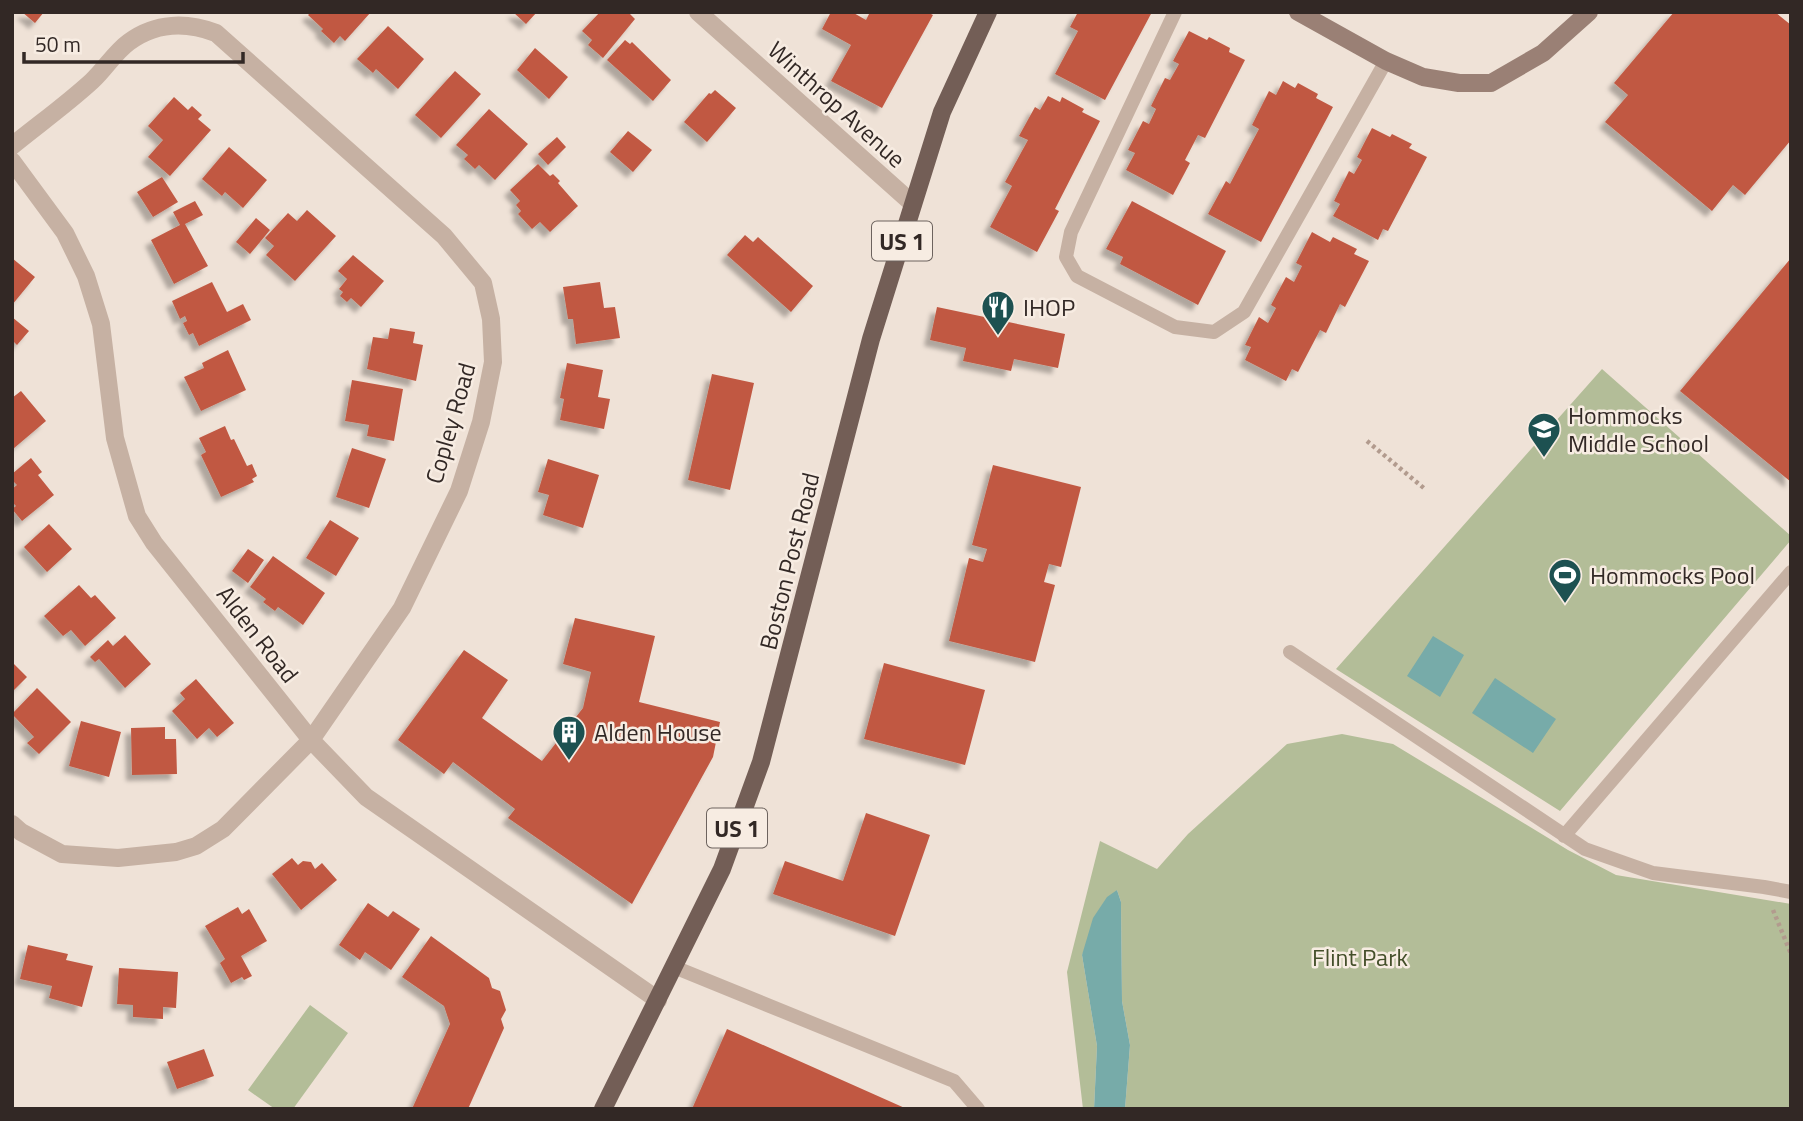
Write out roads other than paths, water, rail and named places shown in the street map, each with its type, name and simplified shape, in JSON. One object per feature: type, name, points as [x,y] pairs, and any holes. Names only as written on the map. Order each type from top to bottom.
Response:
[{"type":"main road","name":"Boston Post Road","points":[[603,1109],[722,869],[761,762],[872,339],[942,112],[988,12]]},
{"type":"street","name":"Winthrop Avenue","points":[[698,12],[913,204]]},
{"type":"street","points":[[1298,12],[1386,61],[1423,77],[1459,83],[1491,83],[1543,53],[1589,12]]},
{"type":"street","name":"Copley Road","points":[[12,146],[93,80],[129,42],[153,30],[172,26],[194,25],[216,33],[443,236],[483,283],[491,319],[494,362],[481,422],[458,491],[402,608],[311,740],[223,829],[196,846],[176,852],[118,858],[62,854],[21,832],[12,824]]},
{"type":"street","name":"Alden Road","points":[[12,161],[65,233],[86,276],[102,324],[115,438],[137,516],[154,543],[311,740],[366,797],[658,1000]]},
{"type":"lane","points":[[1175,12],[1071,232],[1066,257],[1077,276],[1175,327],[1214,332],[1244,312],[1386,61]]},
{"type":"lane","points":[[1564,836],[1791,572]]},
{"type":"lane","points":[[1290,652],[1585,849],[1653,873],[1791,892]]},
{"type":"lane","points":[[674,967],[954,1081],[978,1109]]},
{"type":"water","points":[[1433,636],[1464,655],[1440,697],[1407,676]]},
{"type":"water","points":[[1495,678],[1556,719],[1533,753],[1472,713]]},
{"type":"water","points":[[1117,890],[1121,902],[1122,1001],[1130,1045],[1125,1109],[1094,1109],[1097,1046],[1082,955],[1093,918],[1107,897]]},
{"type":"place","name":"IHOP","points":[[998,337]]},
{"type":"place","name":"Hommocks Middle School","points":[[1544,459]]},
{"type":"place","name":"Hommocks Pool","points":[[1565,605]]},
{"type":"place","name":"Alden House","points":[[569,762]]},
{"type":"park label","name":"Flint Park","points":[[1360,957]]}]
